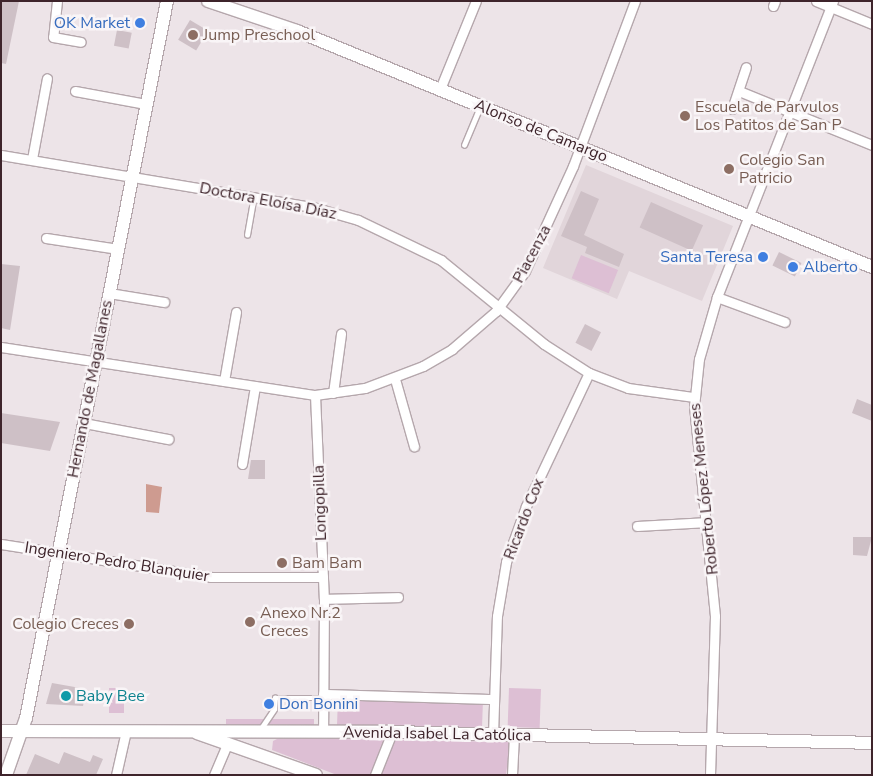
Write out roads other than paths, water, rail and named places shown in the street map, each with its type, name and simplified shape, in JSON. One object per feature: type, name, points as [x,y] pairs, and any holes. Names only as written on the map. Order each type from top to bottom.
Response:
[{"type":"street","points":[[58,1],[52,36],[81,42]]},
{"type":"street","name":"Hernando de Magallanes","points":[[6,775],[22,732],[167,1]]},
{"type":"street","name":"Alonso de Camargo","points":[[208,1],[259,16],[872,267]]},
{"type":"street","points":[[440,90],[476,1]]},
{"type":"street","name":"Piacenza","points":[[1,347],[315,395],[395,380],[452,349],[500,307],[532,259],[580,148],[635,1]]},
{"type":"street","points":[[816,1],[831,4],[872,24]]},
{"type":"street","name":"Roberto López Meneses","points":[[710,775],[716,616],[694,396],[702,343],[717,297],[750,217],[831,4]]},
{"type":"street","points":[[732,109],[746,68]]},
{"type":"street","points":[[32,159],[47,78]]},
{"type":"street","points":[[75,91],[146,104]]},
{"type":"street","points":[[739,91],[872,145]]},
{"type":"street","name":"Doctora Eloísa Díaz","points":[[1,155],[313,206],[390,232],[448,265],[544,344],[589,373],[628,388],[694,396]]},
{"type":"street","points":[[46,238],[118,249]]},
{"type":"street","points":[[109,292],[164,302]]},
{"type":"street","points":[[717,297],[785,322]]},
{"type":"street","points":[[224,381],[236,312]]},
{"type":"street","points":[[333,393],[341,334]]},
{"type":"street","name":"Ricardo Cox","points":[[493,735],[498,607],[512,543],[589,373]]},
{"type":"street","points":[[395,380],[414,446]]},
{"type":"street","points":[[242,464],[255,386]]},
{"type":"street","name":"Longopilla","points":[[315,395],[324,598],[323,731]]},
{"type":"street","points":[[84,423],[168,439]]},
{"type":"street","points":[[637,526],[708,522]]},
{"type":"street","name":"Ingeniero Pedro Blanquier","points":[[1,544],[211,577],[323,577]]},
{"type":"street","points":[[324,598],[398,598]]},
{"type":"street","points":[[323,696],[493,699]]},
{"type":"street","points":[[188,730],[316,775]]},
{"type":"street","name":"Avenida Isabel La Católica","points":[[1,731],[323,731],[872,742]]},
{"type":"street","points":[[116,775],[126,731]]},
{"type":"street","points":[[375,775],[392,732]]},
{"type":"street","points":[[512,775],[514,735]]},
{"type":"street","points":[[214,775],[227,744]]},
{"type":"lane","points":[[464,145],[480,106]]},
{"type":"lane","points":[[247,235],[254,196]]},
{"type":"lane","points":[[259,731],[274,709],[275,698],[323,696]]},
{"type":"place","name":"OK Market","points":[[140,23]]},
{"type":"place","name":"Jump Preschool","points":[[193,35]]},
{"type":"place","name":"Escuela de Parvulos Los Patitos de San P","points":[[685,116]]},
{"type":"place","name":"Colegio San Patricio","points":[[729,169]]},
{"type":"place","name":"Santa Teresa","points":[[763,257]]},
{"type":"place","name":"Alberto","points":[[793,267]]},
{"type":"place","name":"Bam Bam","points":[[282,563]]},
{"type":"place","name":"Anexo Nr.2 Creces","points":[[250,622]]},
{"type":"place","name":"Colegio Creces","points":[[129,624]]},
{"type":"place","name":"Baby Bee","points":[[66,696]]},
{"type":"place","name":"Don Bonini","points":[[269,704]]}]
